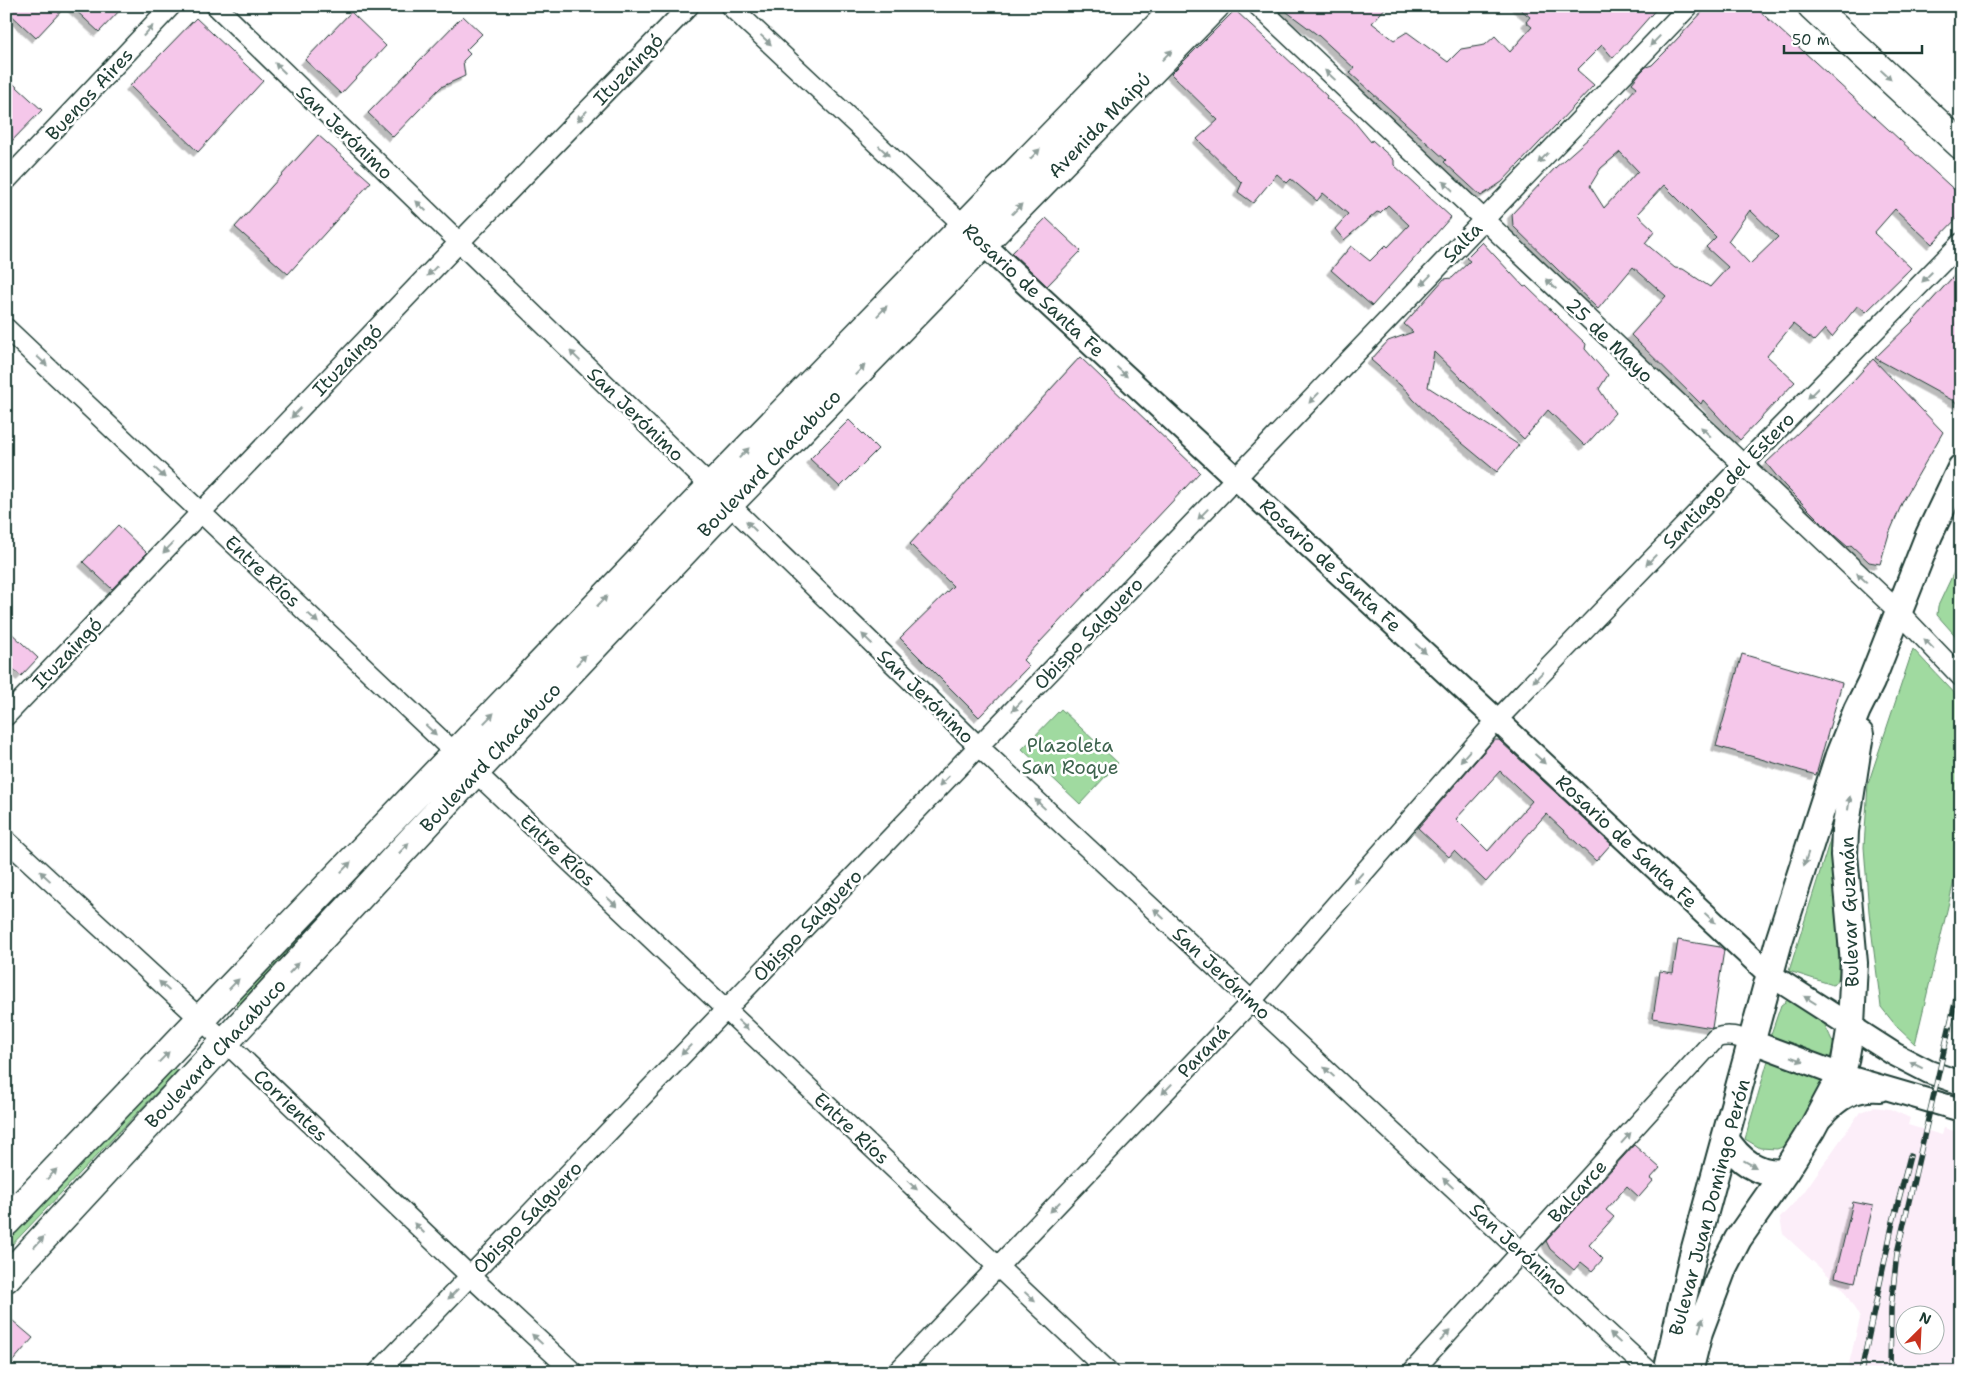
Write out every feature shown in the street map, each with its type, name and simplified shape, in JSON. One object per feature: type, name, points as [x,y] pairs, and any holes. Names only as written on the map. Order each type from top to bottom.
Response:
[{"type":"main road","name":"Avenida Maipú","points":[[974,235],[1178,6]]},
{"type":"main road","name":"Avenida Maipú","points":[[974,235],[1214,6]]},
{"type":"main road","points":[[1812,6],[1961,145]]},
{"type":"main road","name":"Boulevard Chacabuco","points":[[6,1222],[456,753],[719,496],[974,235]]},
{"type":"main road","name":"Bulevar Guzmán","points":[[1753,1042],[1769,974],[1839,755],[1857,710],[1871,682],[1929,535],[1961,468]]},
{"type":"main road","name":"Boulevard Chacabuco","points":[[6,1278],[475,772],[719,496]]},
{"type":"main road","name":"Bulevar Guzmán","points":[[1851,1025],[1854,963],[1844,855],[1845,831],[1862,719],[1871,682]]},
{"type":"main road","name":"Bulevar Juan Domingo Perón","points":[[1689,1372],[1699,1332],[1724,1266],[1738,1239],[1812,1130],[1841,1075],[1851,1025]]},
{"type":"main road","name":"Bulevar Juan Domingo Perón","points":[[1667,1372],[1692,1259],[1753,1042]]},
{"type":"main road","points":[[1725,1138],[1740,1158],[1752,1166],[1776,1174],[1785,1172]]},
{"type":"street","name":"Buenos Aires","points":[[6,181],[172,6]]},
{"type":"street","name":"San Jerónimo","points":[[216,6],[978,746],[1650,1372]]},
{"type":"street","name":"Ituzaingó","points":[[6,716],[459,242],[689,6]]},
{"type":"street","name":"Rosario de Santa Fe","points":[[730,6],[1769,974],[1894,1054],[1929,1072],[1961,1083]]},
{"type":"street","name":"25 de Mayo","points":[[1258,6],[1742,466],[1898,611],[1961,677]]},
{"type":"street","name":"Salta","points":[[1237,479],[1689,6]]},
{"type":"street","name":"Santiago del Estero","points":[[1497,720],[1961,243]]},
{"type":"street","name":"Entre Ríos","points":[[6,328],[1109,1372]]},
{"type":"street","name":"Obispo Salguero","points":[[378,1372],[978,746],[1237,479]]},
{"type":"street","name":"Paraná","points":[[897,1372],[1252,1000],[1497,720]]},
{"type":"street","name":"Corrientes","points":[[6,840],[225,1042],[573,1372]]},
{"type":"street","name":"Balcarce","points":[[1412,1372],[1716,1038],[1734,1036],[1753,1042]]},
{"type":"street","points":[[1753,1042],[1841,1075],[1961,1110]]},
{"type":"street","points":[[1812,1130],[1830,1108],[1852,1093],[1867,1089],[1899,1091]]},
{"type":"shaded area","points":[[1874,1107],[1890,1109],[1910,1118],[1908,1125],[1942,1135],[1944,1128],[1961,1133],[1961,1372],[1847,1372],[1860,1318],[1843,1289],[1783,1234],[1780,1218],[1804,1192],[1860,1112]]},
{"type":"green space","points":[[1961,557],[1961,642],[1937,615],[1938,606]]},
{"type":"green space","points":[[1913,649],[1961,700],[1961,852],[1915,1044],[1897,1027],[1881,1007],[1869,912],[1864,847],[1868,784]]},
{"type":"green space","name":"Plazoleta San Roque","points":[[1061,709],[1118,763],[1080,804],[1022,749]]},
{"type":"green space","points":[[424,797],[429,802],[237,1006],[233,1001]]},
{"type":"green space","points":[[1833,830],[1839,972],[1838,979],[1833,985],[1789,971]]},
{"type":"green space","points":[[1788,1000],[1807,1006],[1818,1015],[1834,1045],[1829,1061],[1770,1037],[1781,1005]]},
{"type":"green space","points":[[1769,1057],[1824,1082],[1792,1143],[1777,1149],[1760,1148],[1745,1139]]},
{"type":"green space","points":[[171,1066],[177,1071],[6,1251],[6,1242]]},
{"type":"building","points":[[6,6],[66,6],[36,38],[6,10]]},
{"type":"building","points":[[71,6],[124,6],[99,32]]},
{"type":"building","points":[[1279,6],[1387,6],[1372,23],[1394,40],[1407,32],[1448,62],[1461,49],[1485,45],[1495,36],[1510,52],[1532,27],[1526,22],[1530,17],[1516,6],[1659,6],[1613,58],[1602,45],[1577,70],[1594,85],[1502,182],[1481,196],[1444,162],[1446,160],[1350,73],[1354,68],[1319,36]]},
{"type":"building","points":[[1708,6],[1754,6],[1961,196],[1961,214],[1932,244],[1895,209],[1874,233],[1911,268],[1866,312],[1858,305],[1832,337],[1825,329],[1814,341],[1793,324],[1767,356],[1795,382],[1740,440],[1703,400],[1701,404],[1631,335],[1666,296],[1633,267],[1598,309],[1513,226],[1512,214],[1556,167],[1598,130],[1637,87],[1632,83],[1641,72],[1646,67],[1652,65]],"holes":[[[1620,152],[1638,171],[1604,208],[1590,186],[1601,168]],[[1664,185],[1716,237],[1706,247],[1728,267],[1710,287],[1683,269],[1675,268],[1645,243],[1655,231],[1637,214]],[[1750,210],[1778,237],[1750,264],[1728,241]]]},
{"type":"building","points":[[1235,10],[1327,96],[1326,98],[1352,119],[1371,142],[1372,140],[1394,160],[1394,165],[1451,217],[1372,306],[1331,270],[1351,246],[1370,261],[1386,245],[1388,247],[1409,225],[1388,205],[1344,240],[1335,229],[1348,214],[1323,193],[1317,201],[1291,179],[1287,183],[1277,174],[1253,203],[1238,192],[1242,183],[1197,139],[1218,120],[1171,74]]},
{"type":"building","points":[[351,12],[386,46],[341,94],[305,60]]},
{"type":"building","points":[[463,16],[482,34],[466,50],[470,54],[463,61],[465,76],[441,87],[393,137],[368,113]]},
{"type":"building","points":[[196,18],[263,81],[198,152],[130,86]]},
{"type":"building","points":[[6,77],[42,110],[6,147]]},
{"type":"building","points":[[318,135],[371,182],[288,274],[235,227]]},
{"type":"building","points":[[1046,218],[1081,251],[1047,286],[1012,253]]},
{"type":"building","points":[[1482,242],[1524,287],[1526,286],[1586,344],[1585,349],[1608,375],[1599,389],[1615,413],[1585,446],[1548,410],[1524,439],[1434,352],[1428,387],[1519,445],[1497,472],[1439,424],[1407,391],[1371,360],[1388,341],[1413,332],[1404,324],[1444,279],[1452,278],[1470,261],[1466,258]]},
{"type":"building","points":[[1961,268],[1961,405],[1875,358],[1914,320]]},
{"type":"building","points":[[1080,357],[1200,472],[1023,660],[1029,666],[979,717],[900,638],[953,586],[910,544]]},
{"type":"building","points":[[1873,359],[1943,432],[1903,501],[1889,534],[1880,564],[1869,562],[1851,545],[1848,547],[1834,535],[1784,485],[1766,463],[1854,380]]},
{"type":"building","points":[[849,420],[878,449],[840,487],[810,459]]},
{"type":"building","points":[[118,525],[147,553],[112,589],[83,562]]},
{"type":"building","points":[[6,628],[38,658],[21,676],[6,663]]},
{"type":"building","points":[[1742,654],[1842,683],[1816,775],[1716,746]]},
{"type":"building","points":[[1494,740],[1499,740],[1611,844],[1596,861],[1546,814],[1486,882],[1454,851],[1449,857],[1418,828]],"holes":[[[1500,771],[1532,801],[1488,851],[1456,819]]]},
{"type":"building","points":[[1678,940],[1720,947],[1724,950],[1712,1028],[1653,1018],[1660,971],[1673,973]]},
{"type":"building","points":[[1634,1145],[1660,1168],[1650,1179],[1653,1181],[1639,1197],[1627,1186],[1606,1210],[1614,1217],[1589,1245],[1603,1259],[1592,1271],[1581,1262],[1574,1270],[1550,1249],[1546,1241]]},
{"type":"building","points":[[1853,1202],[1873,1206],[1855,1282],[1835,1277]]},
{"type":"building","points":[[6,1315],[33,1338],[6,1369]]},
{"type":"railway","points":[[1890,1372],[1891,1308],[1897,1253],[1961,977]]},
{"type":"railway","points":[[1861,1372],[1893,1222],[1910,1156]]}]
